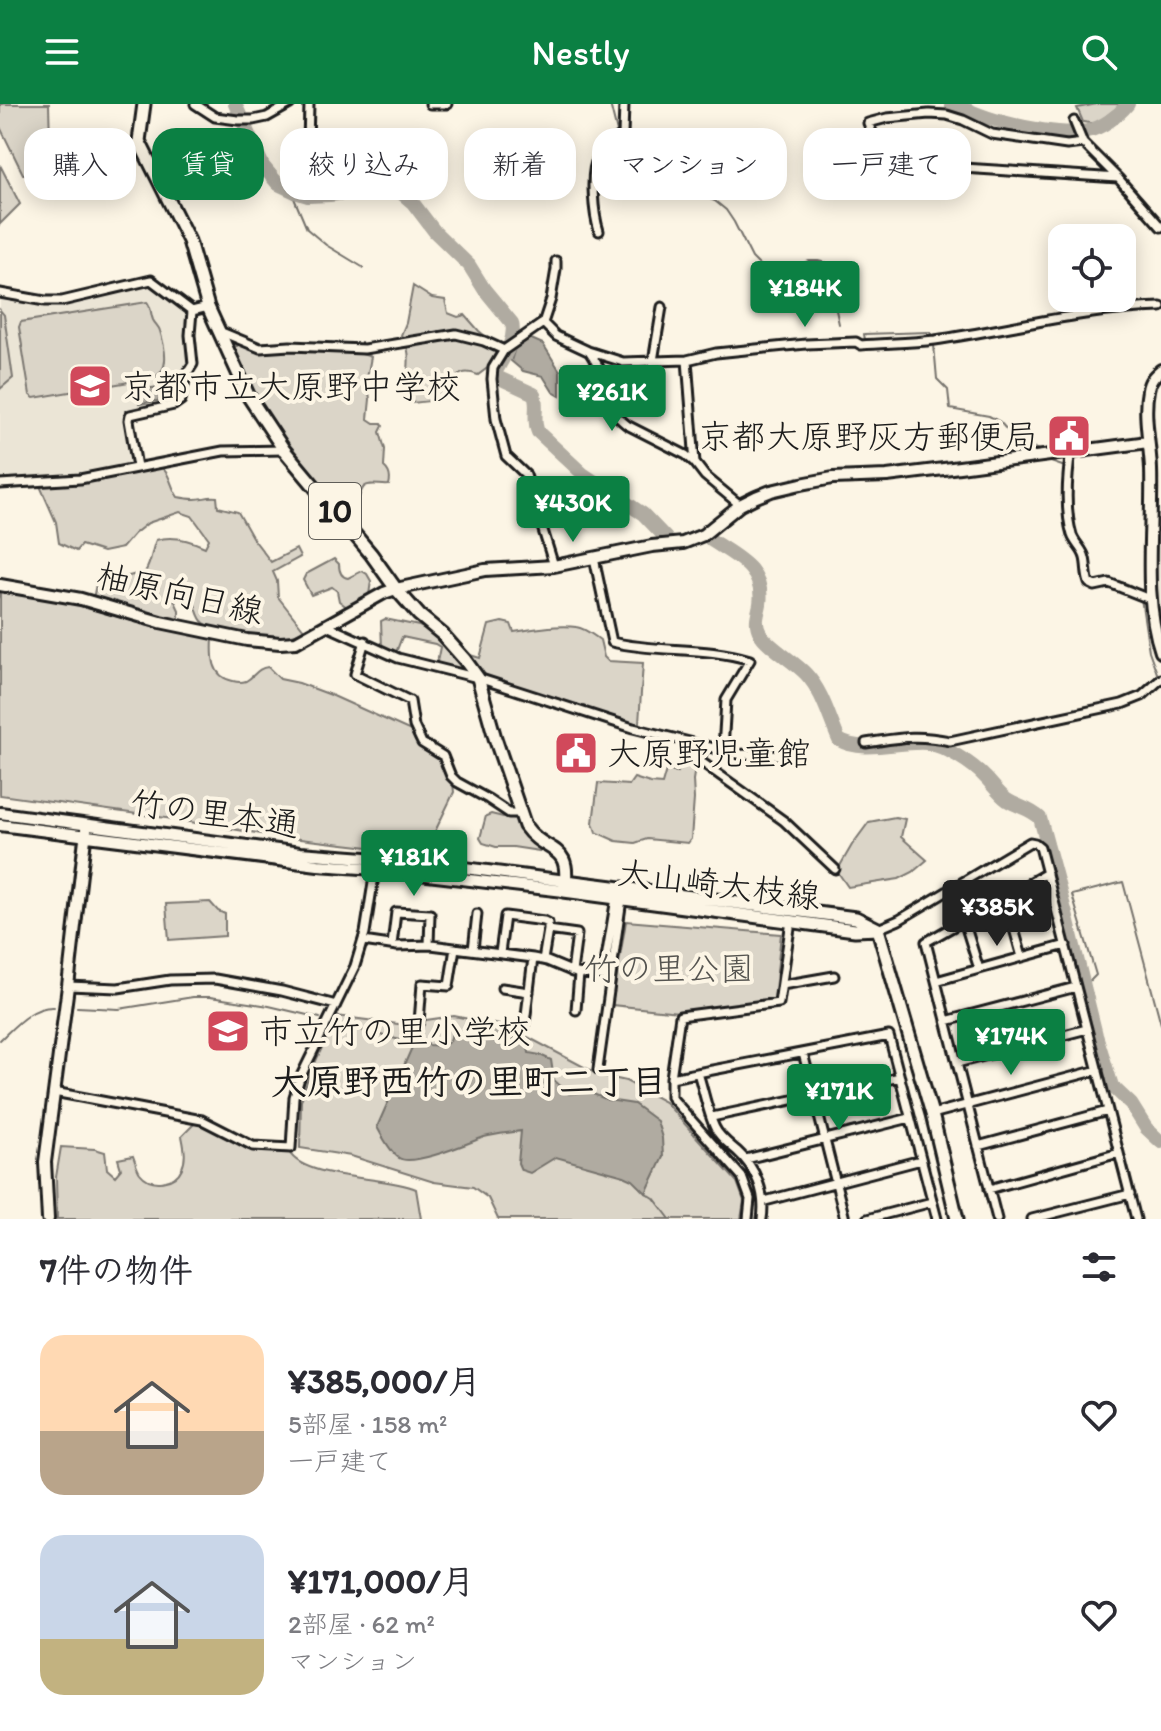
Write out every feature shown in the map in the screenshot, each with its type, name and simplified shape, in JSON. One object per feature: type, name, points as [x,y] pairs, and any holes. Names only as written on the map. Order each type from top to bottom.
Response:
[{"type":"main road","name":"大山崎大枝線","points":[[144,104],[139,141],[189,241],[208,307],[249,397],[284,450],[371,554],[396,589],[419,615],[442,634],[478,678],[519,813],[530,834],[563,857],[567,867],[565,886]]},
{"type":"main road","points":[[1161,370],[1153,377],[1147,394],[1152,600],[1161,652]]},
{"type":"main road","name":"柚原向日線","points":[[0,585],[81,599],[160,622],[247,640],[289,643],[396,589],[485,570],[554,566],[652,546],[683,543],[714,528],[740,505],[771,491],[833,478],[913,473],[1148,442]]},
{"type":"main road","name":"竹の里本通","points":[[0,813],[565,886]]},
{"type":"main road","points":[[48,1219],[45,1162],[86,824]]},
{"type":"main road","name":"竹の里本通","points":[[0,825],[318,865],[376,864]]},
{"type":"main road","name":"大山崎大枝線","points":[[565,886],[619,899],[855,930],[878,929]]},
{"type":"main road","name":"大山崎大枝線","points":[[565,886],[856,918],[878,929]]},
{"type":"main road","points":[[878,929],[932,1114],[957,1219]]},
{"type":"street","points":[[195,104],[215,117],[238,120],[267,117],[290,104]]},
{"type":"street","points":[[308,128],[309,104]]},
{"type":"street","points":[[430,104],[447,104]]},
{"type":"street","points":[[599,231],[595,219],[595,165],[602,153],[620,137],[624,104]]},
{"type":"street","points":[[1082,141],[1067,145],[992,134],[947,115],[887,118],[868,123],[872,132],[901,164],[1118,178]]},
{"type":"street","points":[[1074,121],[1082,141],[1161,227]]},
{"type":"street","points":[[554,566],[526,475],[506,456],[496,419],[492,379],[493,368],[508,348],[543,323],[551,299],[556,261]]},
{"type":"street","points":[[0,293],[62,301],[151,280],[192,311]]},
{"type":"street","points":[[192,311],[208,307]]},
{"type":"street","points":[[653,361],[662,307]]},
{"type":"street","points":[[543,323],[556,336],[588,351],[623,362],[687,360],[716,353],[806,344],[856,342],[861,345],[933,340],[1106,312],[1161,307]]},
{"type":"street","points":[[137,467],[130,415],[174,405],[181,400],[186,375],[193,364],[190,335],[192,311]]},
{"type":"street","points":[[221,334],[260,348],[364,349],[456,334],[508,348]]},
{"type":"street","points":[[588,351],[601,369],[610,407],[620,419],[686,455],[705,476],[740,505]]},
{"type":"street","points":[[687,360],[695,463]]},
{"type":"street","points":[[0,484],[80,479],[223,451],[284,450]]},
{"type":"street","points":[[1071,451],[1067,477],[1070,521],[1073,538],[1083,551],[1089,583],[1095,586],[1109,583],[1152,600]]},
{"type":"street","points":[[594,558],[612,642],[728,653],[750,660],[726,700],[723,750]]},
{"type":"street","points":[[327,626],[398,658],[478,678],[633,728],[738,754],[798,756]]},
{"type":"street","points":[[365,641],[355,674],[410,701],[414,726],[422,743],[443,756],[451,776],[457,782],[509,813],[519,813]]},
{"type":"street","points":[[866,743],[906,736],[950,741],[1060,718],[1122,704],[1142,696],[1161,679]]},
{"type":"street","points":[[704,745],[700,761],[784,821],[835,869]]},
{"type":"street","points":[[878,929],[899,920],[1030,842],[1040,847],[1136,1219]]},
{"type":"street","points":[[54,1092],[202,1120],[253,1146],[291,1148],[294,1097],[300,1078],[355,966],[363,941],[376,864]]},
{"type":"street","points":[[997,1219],[926,942],[1047,873]]},
{"type":"street","points":[[1005,897],[1022,957]]},
{"type":"street","points":[[363,941],[500,953],[543,960],[576,973],[603,976],[619,899]]},
{"type":"street","points":[[598,1069],[619,899]]},
{"type":"street","points":[[392,945],[396,912],[430,914],[429,945]]},
{"type":"street","points":[[473,950],[477,914]]},
{"type":"street","points":[[500,953],[505,916],[544,921],[548,923],[548,930],[543,960]]},
{"type":"street","points":[[748,1219],[750,1199],[742,1177],[671,1097],[671,1078],[680,1016],[779,1003],[791,921]]},
{"type":"street","points":[[964,921],[979,969]]},
{"type":"street","points":[[548,930],[577,934],[576,1010]]},
{"type":"street","points":[[936,981],[1066,945]]},
{"type":"street","points":[[419,1022],[422,984],[449,986],[455,948]]},
{"type":"street","points":[[525,1023],[533,958]]},
{"type":"street","points":[[782,985],[834,976]]},
{"type":"street","points":[[68,986],[118,988],[170,980],[215,979],[336,1005]]},
{"type":"street","points":[[946,1021],[1076,987]]},
{"type":"street","points":[[501,989],[529,992]]},
{"type":"street","points":[[957,1063],[1087,1029]]},
{"type":"street","points":[[671,1078],[889,1036],[937,1219]]},
{"type":"street","points":[[803,1053],[845,1219]]},
{"type":"street","points":[[932,1114],[1098,1070]]},
{"type":"street","points":[[698,1073],[715,1128],[746,1159],[759,1184],[765,1201],[762,1219]]},
{"type":"street","points":[[712,1117],[900,1077]]},
{"type":"street","points":[[978,1146],[1108,1111]]},
{"type":"street","points":[[746,1159],[910,1118]]},
{"type":"street","points":[[989,1189],[1119,1153]]},
{"type":"street","points":[[765,1201],[921,1160]]},
{"type":"street","points":[[1032,1219],[1130,1194]]},
{"type":"street","points":[[867,1219],[932,1202]]},
{"type":"shaded area","name":"京都市立大原野中学校","points":[[152,286],[188,312],[190,363],[174,403],[126,414],[133,459],[130,463],[90,473],[0,478],[0,297],[53,306]]},
{"type":"shaded area","points":[[529,338],[543,344],[560,371],[560,396],[553,392],[543,376],[523,371],[511,361],[515,348]]},
{"type":"shaded area","points":[[166,386],[168,399],[139,404],[137,390]]},
{"type":"shaded area","points":[[1155,521],[1161,521],[1161,642],[1153,569]]},
{"type":"shaded area","points":[[476,1028],[485,1033],[504,1028],[513,1037],[527,1040],[529,1053],[551,1060],[554,1080],[569,1094],[586,1091],[608,1100],[634,1104],[657,1121],[663,1157],[646,1193],[624,1176],[556,1157],[530,1173],[521,1170],[518,1163],[521,1131],[484,1137],[416,1159],[399,1158],[386,1144],[377,1127],[413,1045],[417,1040],[443,1046],[450,1041],[452,1033],[465,1035]]},
{"type":"green space","points":[[0,104],[49,104],[50,128],[24,128],[24,174],[0,127]]},
{"type":"green space","points":[[1122,104],[1096,124],[1083,122],[1077,108]]},
{"type":"green space","points":[[0,165],[20,204],[0,224]]},
{"type":"green space","points":[[413,286],[432,298],[445,300],[448,313],[458,317],[465,315],[501,349],[490,366],[478,375],[465,373],[455,378],[444,396],[410,403],[407,395],[408,352],[401,335]]},
{"type":"green space","points":[[147,302],[165,351],[159,375],[34,398],[30,395],[19,327],[21,322]]},
{"type":"green space","points":[[0,310],[4,315],[13,378],[0,389]]},
{"type":"green space","points":[[238,342],[269,350],[333,350],[371,357],[367,378],[370,399],[368,419],[383,426],[380,432],[385,449],[384,467],[390,475],[389,485],[364,487],[356,505],[352,505],[315,480],[260,416],[231,346],[237,346]]},
{"type":"green space","points":[[160,466],[178,497],[217,497],[218,507],[238,512],[271,562],[296,549],[300,557],[273,572],[278,597],[304,630],[268,637],[221,631],[202,621],[191,592],[172,595],[179,610],[179,619],[162,618],[93,599],[96,584],[145,572],[156,540],[181,539],[205,547],[209,539],[192,516],[180,512],[148,523],[122,548],[103,552],[81,545],[76,551],[59,543],[56,522],[40,486],[91,482]]},
{"type":"green space","points":[[334,559],[344,576],[348,578],[362,571],[371,581],[369,595],[348,608],[339,601],[337,591],[332,587],[311,595],[303,580],[306,574]]},
{"type":"green space","points":[[0,588],[48,596],[149,626],[213,638],[214,665],[226,679],[246,681],[268,667],[280,679],[331,695],[411,731],[415,741],[425,751],[443,761],[453,784],[454,792],[429,844],[412,852],[274,836],[0,795]]},
{"type":"green space","points":[[385,619],[419,626],[435,633],[475,675],[436,667],[440,647],[435,644],[402,637],[395,655],[382,648],[381,621]]},
{"type":"green space","points":[[502,622],[511,624],[514,632],[554,626],[579,628],[600,640],[608,661],[643,663],[639,723],[483,678],[470,655],[480,658],[489,625]]},
{"type":"green space","points":[[681,745],[698,749],[693,780],[691,839],[688,843],[647,839],[635,843],[616,841],[596,832],[593,823],[598,783],[629,785],[634,778],[662,784],[666,770],[678,772],[682,758]]},
{"type":"green space","points":[[516,814],[545,846],[546,852],[483,843],[480,838],[486,816],[503,817]]},
{"type":"green space","points":[[895,817],[905,819],[901,837],[927,860],[899,879],[848,887],[837,871],[852,845],[869,822]]},
{"type":"green space","points":[[210,902],[225,914],[225,936],[169,940],[166,904]]},
{"type":"green space","name":"竹の里公園","points":[[626,921],[781,934],[774,999],[679,1012],[612,1005]]},
{"type":"green space","points":[[336,1016],[398,1024],[454,1016],[509,1027],[599,1075],[626,1081],[665,1102],[737,1182],[744,1201],[741,1219],[498,1219],[488,1198],[473,1187],[434,1182],[351,1156],[300,1148],[301,1101]]},
{"type":"green space","points":[[195,1123],[213,1129],[248,1150],[289,1152],[311,1168],[328,1173],[416,1189],[421,1219],[57,1219],[56,1177],[61,1147],[105,1152],[107,1169],[115,1176],[121,1169],[118,1159],[133,1156],[145,1177],[162,1182],[174,1178],[182,1168],[185,1156],[182,1136]]},
{"type":"waterway","points":[[235,104],[263,166],[278,184],[308,196],[382,188],[399,191],[413,203],[435,232],[469,265],[512,323],[511,342],[496,371],[497,377],[534,394],[538,432],[583,474],[643,514],[666,538]]},
{"type":"waterway","points":[[610,104],[628,162],[640,177],[646,183],[690,191],[715,201],[726,210],[752,258],[768,274],[784,274],[809,261],[831,264],[836,274],[833,296],[839,324]]},
{"type":"waterway","points":[[951,104],[1008,123],[1067,132],[1098,127],[1115,117],[1128,104]]},
{"type":"waterway","points":[[295,200],[307,229],[326,245],[364,268]]},
{"type":"waterway","points":[[865,340],[864,334],[930,332],[933,338]]},
{"type":"waterway","points":[[934,345],[937,379],[948,390],[950,409],[989,416],[1000,422],[1014,438],[1039,450]]},
{"type":"waterway","points":[[1051,462],[1065,467]]},
{"type":"waterway","points":[[1070,470],[1073,471],[1071,482]]},
{"type":"waterway","points":[[1071,496],[1075,531],[1089,553],[1092,579],[1095,582],[1125,583],[1141,593]]},
{"type":"waterway","points":[[711,540],[739,558],[753,572],[760,592],[757,622],[760,633],[812,681],[839,740],[870,747],[915,743],[941,747],[973,766],[1007,800],[1040,818],[1112,1086],[1131,1104],[1146,1128],[1161,1142]]},
{"type":"waterway","points":[[1141,598],[1149,651],[1158,676]]},
{"type":"waterway","points":[[1085,986],[1096,975],[1072,895],[1123,882],[1161,1024]]},
{"type":"waterway","points":[[77,1007],[119,1009],[210,997],[320,1018]]},
{"type":"waterway","points":[[0,1040],[31,1013],[54,1007]]},
{"type":"waterway","points":[[338,1024],[404,1041]]},
{"type":"waterway","points":[[646,1193],[654,1198],[670,1219]]},
{"type":"place","name":"京都市立大原野中学校","points":[[90,386]]},
{"type":"place","name":"京都大原野灰方郵便局","points":[[1069,436]]},
{"type":"place","name":"大原野児童館","points":[[576,753]]},
{"type":"place","name":"市立竹の里小学校","points":[[228,1031]]},
{"type":"district","name":"大原野西竹の里町二丁目","points":[[469,1081]]}]
